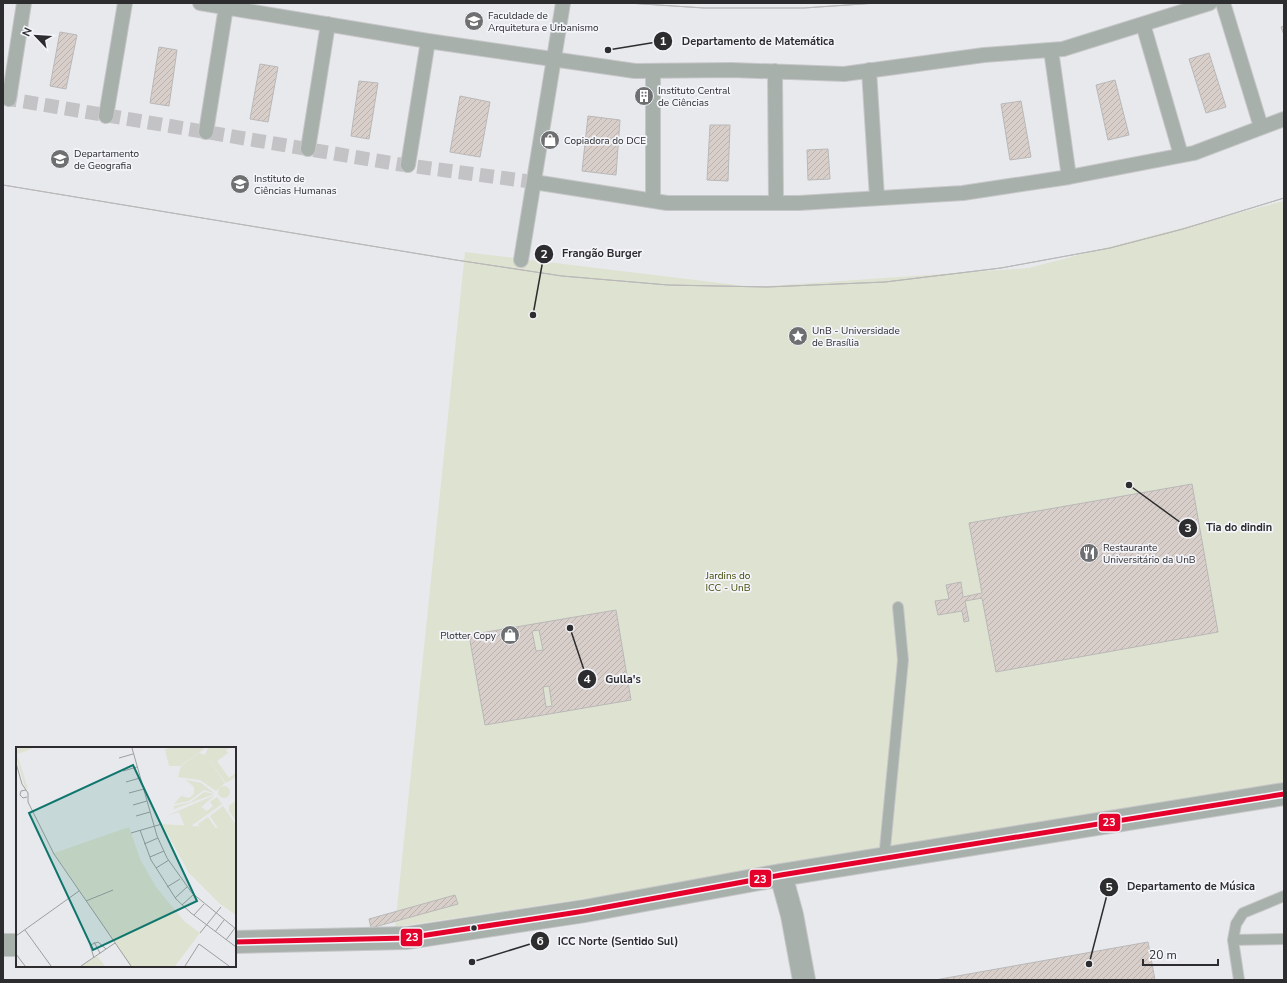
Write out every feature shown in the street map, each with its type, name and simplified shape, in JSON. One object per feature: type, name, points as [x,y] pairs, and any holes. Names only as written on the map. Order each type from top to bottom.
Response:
[{"type":"street","points":[[9,99],[24,3]]},
{"type":"street","points":[[106,116],[125,3]]},
{"type":"street","points":[[200,3],[428,41],[635,71],[732,70],[844,74],[984,55],[1063,49],[1210,3]]},
{"type":"street","points":[[521,260],[563,3]]},
{"type":"street","points":[[1223,3],[1261,127]]},
{"type":"street","points":[[206,132],[226,7]]},
{"type":"street","points":[[308,149],[328,24]]},
{"type":"street","points":[[1143,24],[1181,155]]},
{"type":"street","points":[[408,165],[428,41]]},
{"type":"street","points":[[1051,50],[1069,177]]},
{"type":"street","points":[[869,70],[877,198]]},
{"type":"street","points":[[653,71],[653,200]]},
{"type":"street","points":[[775,71],[776,203]]},
{"type":"street","points":[[534,182],[667,203],[799,203],[962,193],[1069,177],[1194,153],[1284,118]]},
{"type":"street","points":[[236,942],[407,938],[585,911],[781,875],[1284,794]]},
{"type":"street","points":[[781,875],[792,916],[804,980]]},
{"type":"street","points":[[3,945],[16,945]]},
{"type":"lane","points":[[884,859],[903,660],[898,607]]},
{"type":"lane","points":[[1239,980],[1234,940],[1236,924],[1244,913],[1284,896]]},
{"type":"lane","points":[[1234,940],[1284,939]]},
{"type":"green space","name":"Jardins do ICC - UnB","points":[[1284,201],[1284,792],[1187,810],[395,927],[465,252],[753,287],[1029,268]]},
{"type":"building","name":"Instituto Central de Ciências","points":[[3,3],[628,3],[704,8],[804,8],[877,3],[1284,3],[1284,26],[1281,27],[1284,35],[1284,198],[1183,229],[1110,248],[1001,268],[885,282],[767,287],[668,285],[562,276],[456,260],[3,185]],"holes":[[[60,32],[77,35],[66,89],[50,86]],[[159,47],[177,50],[169,106],[150,103]],[[1209,53],[1226,107],[1206,113],[1189,59]],[[260,64],[278,67],[268,122],[250,119]],[[1115,80],[1129,135],[1108,140],[1096,85]],[[359,81],[378,83],[369,139],[351,136]],[[460,96],[490,102],[480,157],[450,152]],[[1021,101],[1031,157],[1010,160],[1001,104]],[[588,116],[620,120],[616,175],[582,171]],[[710,125],[730,125],[728,181],[707,180]],[[828,149],[830,179],[808,180],[807,150]]]},
{"type":"building","name":"Instituto Central de Ciências","points":[[3,3],[628,3],[704,8],[804,8],[876,3],[1284,3],[1284,198],[1183,229],[1110,248],[1001,268],[885,282],[767,287],[668,285],[562,276],[456,260],[3,185]]},
{"type":"building","name":"Restaurante Universitário da UnB","points":[[1192,484],[1218,632],[996,672],[982,598],[965,601],[969,621],[964,622],[962,611],[938,615],[935,601],[949,599],[946,585],[961,582],[963,597],[982,593],[969,523]]},
{"type":"building","points":[[616,610],[631,700],[485,725],[469,635]],"holes":[[[539,630],[543,650],[536,651],[532,631]],[[549,686],[552,706],[546,707],[543,687]]]},
{"type":"building","points":[[455,895],[458,904],[371,928],[369,919]]},
{"type":"building","points":[[1148,942],[1155,980],[935,980]]},
{"type":"tunnel","points":[[3,98],[397,164],[534,182]]},
{"type":"transit line","name":"23","points":[[236,942],[407,938],[585,911],[781,875],[1284,794]]},
{"type":"place","name":"Faculdade de Arquitetura e Urbanismo","points":[[474,21]]},
{"type":"place","name":"Departamento de Matemática","points":[[608,50]]},
{"type":"place","name":"Instituto Central de Ciências","points":[[644,96]]},
{"type":"place","name":"Copiadora do DCE","points":[[550,140]]},
{"type":"place","name":"Departamento de Geografia","points":[[60,159]]},
{"type":"place","name":"Instituto de Ciências Humanas","points":[[240,184]]},
{"type":"place","name":"Frangão Burger","points":[[533,315]]},
{"type":"place","name":"UnB - Universidade de Brasília","points":[[798,336]]},
{"type":"place","name":"Tia do dindin","points":[[1129,485]]},
{"type":"place","name":"Restaurante Universitário da UnB","points":[[1089,553]]},
{"type":"place","name":"Gulla's","points":[[570,628]]},
{"type":"place","name":"Plotter Copy","points":[[510,635]]},
{"type":"place","name":"ICC Norte (Sentido Sul)","points":[[472,962]]},
{"type":"place","name":"Departamento de Música","points":[[1089,964]]}]
